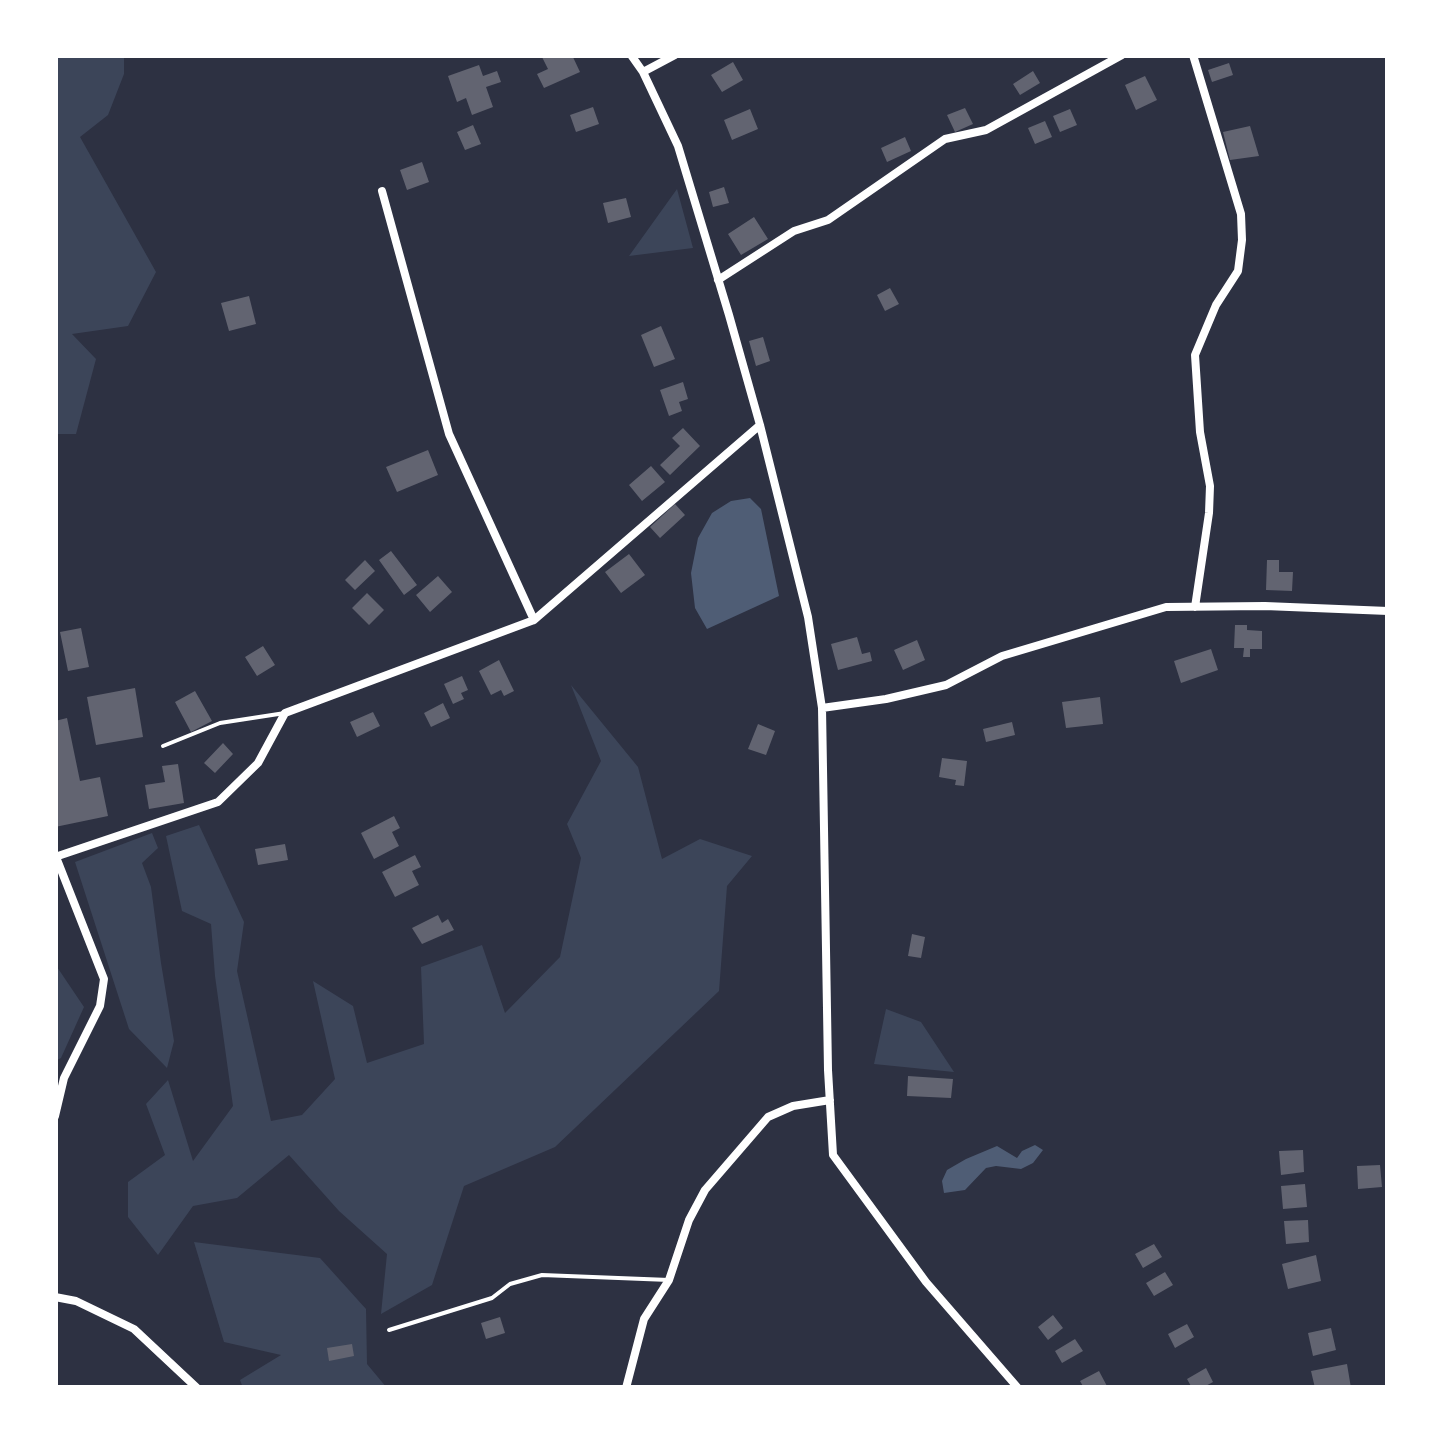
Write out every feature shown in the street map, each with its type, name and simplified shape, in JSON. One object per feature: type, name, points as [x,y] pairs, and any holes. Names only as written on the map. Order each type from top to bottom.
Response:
[{"type":"street","points":[[631,55],[678,146],[760,425],[808,617],[822,708],[833,1155],[926,1282],[1018,1388]]},
{"type":"street","points":[[643,72],[676,55]]},
{"type":"street","points":[[718,280],[794,231],[828,220],[944,140],[986,130],[1122,55]]},
{"type":"street","points":[[1193,55],[1241,214],[1242,240],[1238,271],[1216,304],[1195,356],[1200,432],[1210,486],[1195,607]]},
{"type":"street","points":[[382,192],[449,434],[534,620]]},
{"type":"street","points":[[55,1116],[64,1078],[100,1006],[104,979],[56,857],[218,802],[258,763],[285,713],[534,620],[760,425]]},
{"type":"street","points":[[822,708],[946,685],[1002,656],[1166,607],[1388,611]]},
{"type":"street","points":[[626,1388],[644,1319],[670,1280],[689,1220],[705,1190],[768,1117],[793,1106],[830,1100]]},
{"type":"street","points":[[55,1297],[76,1301],[134,1329],[197,1388]]},
{"type":"lane","points":[[163,746],[220,723],[285,713]]},
{"type":"lane","points":[[389,1330],[492,1298],[510,1284],[542,1275],[670,1280]]},
{"type":"shaded area","points":[[55,55],[124,55],[124,74],[108,115],[80,137],[156,272],[128,326],[72,334],[96,359],[76,434],[55,434]]},
{"type":"shaded area","points":[[677,189],[693,248],[629,256]]},
{"type":"shaded area","points":[[750,498],[761,509],[779,596],[707,629],[695,608],[691,573],[698,538],[712,513],[731,501]]},
{"type":"shaded area","points":[[571,685],[638,767],[662,859],[700,839],[752,856],[727,886],[719,991],[555,1147],[464,1186],[432,1285],[381,1314],[387,1254],[339,1211],[289,1155],[237,1198],[193,1206],[158,1255],[128,1217],[128,1182],[165,1155],[146,1104],[168,1080],[193,1161],[233,1106],[211,924],[182,911],[166,836],[199,825],[244,922],[237,971],[271,1121],[302,1115],[335,1079],[313,981],[353,1006],[367,1063],[424,1044],[421,967],[482,945],[505,1013],[560,957],[581,858],[567,824],[601,761]]},
{"type":"shaded area","points":[[152,833],[158,848],[142,863],[151,887],[174,1041],[167,1068],[129,1029],[75,862]]},
{"type":"shaded area","points":[[55,964],[84,1007],[61,1058],[55,1061]]},
{"type":"shaded area","points":[[886,1009],[921,1022],[954,1072],[874,1064]]},
{"type":"shaded area","points":[[1035,1145],[1043,1150],[1033,1163],[1021,1169],[986,1168],[965,1190],[944,1193],[942,1181],[947,1170],[966,1159],[997,1146],[1017,1158]]},
{"type":"shaded area","points":[[194,1242],[320,1258],[366,1309],[367,1364],[387,1388],[243,1388],[240,1380],[281,1355],[224,1342]]},
{"type":"building","points":[[541,55],[572,55],[580,72],[544,88],[537,74],[548,69]]},
{"type":"building","points":[[733,62],[743,80],[722,92],[711,75]]},
{"type":"building","points":[[1229,63],[1233,75],[1212,82],[1208,70]]},
{"type":"building","points":[[479,65],[483,76],[497,71],[501,82],[486,87],[493,107],[472,115],[466,98],[457,102],[448,76]]},
{"type":"building","points":[[1033,71],[1040,83],[1020,95],[1013,84]]},
{"type":"building","points":[[1145,76],[1157,100],[1136,110],[1125,85]]},
{"type":"building","points":[[593,107],[599,124],[576,132],[570,115]]},
{"type":"building","points":[[965,108],[973,124],[955,132],[947,115]]},
{"type":"building","points":[[750,109],[758,129],[732,140],[724,120]]},
{"type":"building","points":[[1070,109],[1077,125],[1060,132],[1053,116]]},
{"type":"building","points":[[1045,121],[1052,137],[1035,144],[1028,128]]},
{"type":"building","points":[[473,125],[481,144],[465,150],[457,132]]},
{"type":"building","points":[[1250,126],[1259,156],[1230,160],[1223,132]]},
{"type":"building","points":[[905,137],[911,151],[887,162],[881,148]]},
{"type":"building","points":[[422,162],[429,182],[407,190],[400,170]]},
{"type":"building","points":[[724,187],[729,203],[713,207],[709,192]]},
{"type":"building","points":[[626,198],[631,217],[608,223],[603,203]]},
{"type":"building","points":[[754,217],[768,239],[741,255],[728,234]]},
{"type":"building","points":[[890,288],[899,304],[885,311],[877,295]]},
{"type":"building","points":[[249,296],[256,324],[229,331],[221,303]]},
{"type":"building","points":[[661,326],[675,359],[654,367],[641,335]]},
{"type":"building","points":[[763,337],[770,361],[756,366],[749,341]]},
{"type":"building","points":[[683,382],[688,399],[679,402],[682,411],[669,416],[660,390]]},
{"type":"building","points":[[683,428],[700,446],[670,475],[660,465],[680,446],[672,438]]},
{"type":"building","points":[[428,450],[438,475],[397,492],[386,467]]},
{"type":"building","points":[[651,466],[665,482],[642,501],[629,485]]},
{"type":"building","points":[[675,504],[685,515],[660,538],[650,527]]},
{"type":"building","points":[[391,551],[417,585],[404,595],[379,560]]},
{"type":"building","points":[[629,554],[645,575],[621,593],[605,572]]},
{"type":"building","points":[[365,560],[375,571],[355,590],[345,580]]},
{"type":"building","points":[[1267,560],[1279,560],[1279,572],[1293,572],[1292,591],[1266,590]]},
{"type":"building","points":[[438,576],[452,592],[430,612],[416,595]]},
{"type":"building","points":[[367,593],[384,610],[369,625],[352,608]]},
{"type":"building","points":[[1235,625],[1262,631],[1262,649],[1250,649],[1250,657],[1243,657],[1244,648],[1234,648]]},
{"type":"building","points":[[81,628],[89,667],[68,671],[60,632]]},
{"type":"building","points":[[857,637],[862,654],[870,652],[872,661],[838,670],[831,644]]},
{"type":"building","points":[[917,640],[925,660],[903,670],[894,650]]},
{"type":"building","points":[[263,646],[275,665],[257,676],[245,657]]},
{"type":"building","points":[[1211,649],[1218,670],[1181,683],[1174,661]]},
{"type":"building","points":[[499,660],[514,691],[504,696],[501,690],[491,695],[479,671]]},
{"type":"building","points":[[462,676],[468,690],[461,693],[464,699],[453,704],[444,684]]},
{"type":"building","points":[[135,688],[143,737],[96,745],[87,697]]},
{"type":"building","points":[[195,691],[212,721],[191,732],[175,702]]},
{"type":"building","points":[[1100,697],[1103,724],[1066,728],[1062,702]]},
{"type":"building","points":[[443,703],[450,718],[431,727],[424,713]]},
{"type":"building","points":[[373,712],[380,726],[357,737],[350,722]]},
{"type":"building","points":[[67,718],[80,781],[100,777],[108,816],[55,827],[55,721]]},
{"type":"building","points":[[1012,722],[1015,735],[986,742],[983,729]]},
{"type":"building","points":[[758,724],[775,731],[766,755],[748,749]]},
{"type":"building","points":[[223,743],[233,754],[215,773],[204,763]]},
{"type":"building","points":[[942,758],[967,761],[964,786],[939,777]]},
{"type":"building","points":[[178,764],[184,803],[149,809],[145,785],[165,782],[162,766]]},
{"type":"building","points":[[394,816],[400,828],[392,832],[399,846],[374,859],[361,833]]},
{"type":"building","points":[[285,844],[288,860],[258,865],[255,849]]},
{"type":"building","points":[[415,855],[421,867],[412,871],[419,885],[395,897],[382,872]]},
{"type":"building","points":[[438,915],[442,923],[448,919],[454,930],[422,944],[412,928]]},
{"type":"building","points":[[912,934],[925,937],[921,958],[908,956]]},
{"type":"building","points":[[908,1076],[953,1079],[951,1098],[907,1096]]},
{"type":"building","points":[[1303,1150],[1304,1172],[1281,1175],[1279,1151]]},
{"type":"building","points":[[1380,1165],[1382,1187],[1358,1189],[1357,1166]]},
{"type":"building","points":[[1305,1184],[1307,1207],[1283,1209],[1281,1186]]},
{"type":"building","points":[[1308,1220],[1309,1242],[1286,1244],[1284,1221]]},
{"type":"building","points":[[1154,1244],[1162,1257],[1143,1268],[1135,1254]]},
{"type":"building","points":[[1316,1255],[1321,1281],[1288,1289],[1282,1264]]},
{"type":"building","points":[[1165,1272],[1173,1285],[1154,1296],[1146,1283]]},
{"type":"building","points":[[1053,1315],[1063,1328],[1048,1340],[1038,1327]]},
{"type":"building","points":[[500,1317],[505,1333],[486,1339],[481,1323]]},
{"type":"building","points":[[1187,1324],[1194,1337],[1175,1348],[1168,1334]]},
{"type":"building","points":[[1331,1328],[1336,1350],[1313,1356],[1308,1333]]},
{"type":"building","points":[[1075,1339],[1083,1351],[1062,1363],[1055,1351]]},
{"type":"building","points":[[352,1344],[354,1356],[329,1361],[327,1348]]},
{"type":"building","points":[[1347,1364],[1351,1388],[1315,1388],[1311,1371]]},
{"type":"building","points":[[1206,1368],[1213,1382],[1192,1388],[1187,1379]]},
{"type":"building","points":[[1099,1371],[1108,1388],[1084,1388],[1080,1381]]}]
